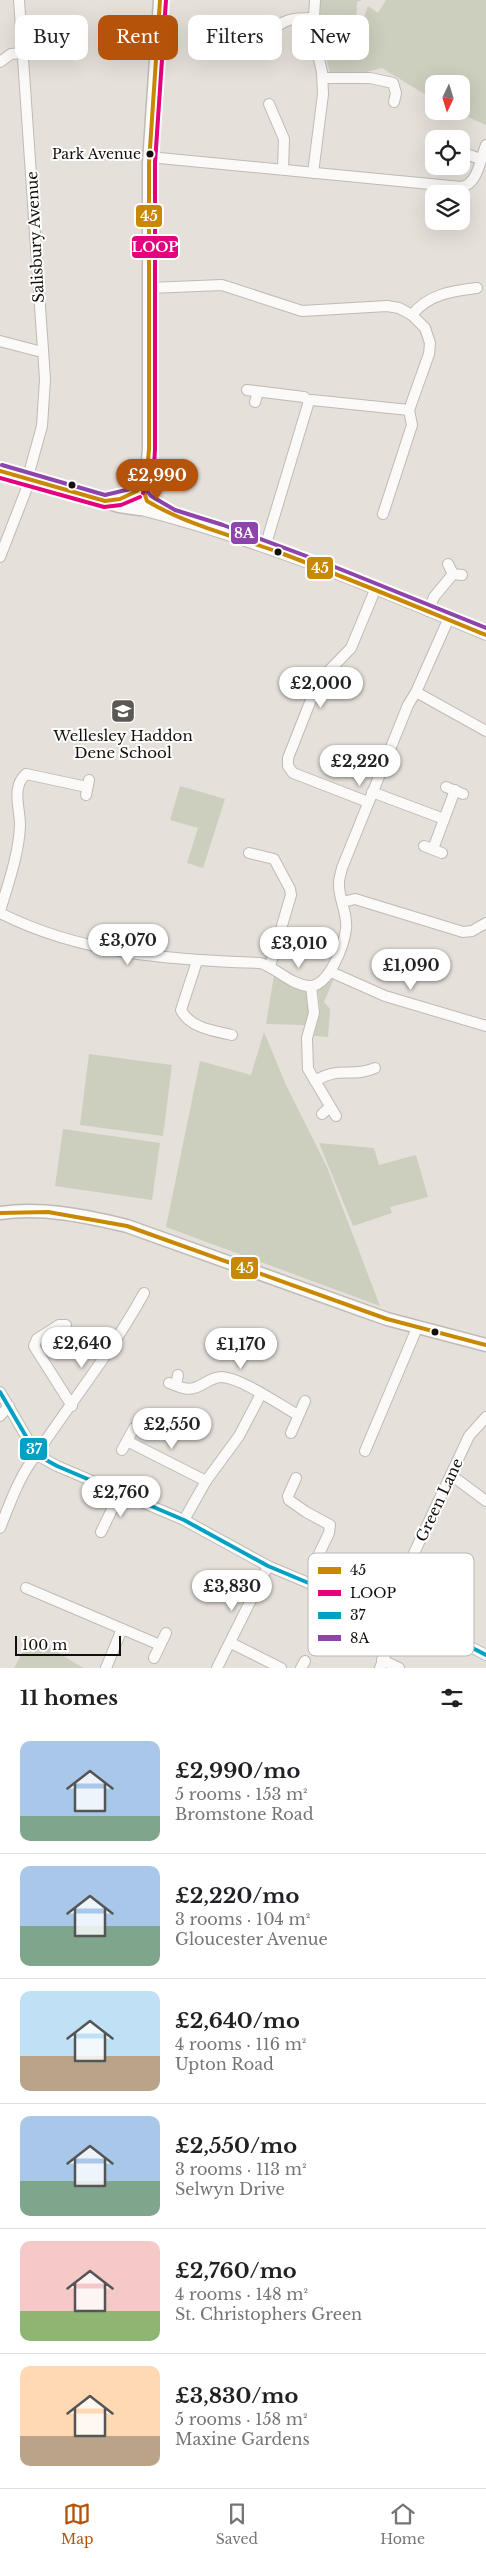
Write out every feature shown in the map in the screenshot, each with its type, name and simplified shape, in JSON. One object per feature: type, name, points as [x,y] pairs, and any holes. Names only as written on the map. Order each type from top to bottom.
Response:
[{"type":"main road","points":[[0,471],[29,476],[119,506],[138,499],[148,464],[149,157],[160,0]]},
{"type":"main road","points":[[0,1213],[47,1211],[127,1226],[417,1328],[486,1345]]},
{"type":"street","name":"Salisbury Avenue","points":[[19,0],[20,15]]},
{"type":"street","points":[[313,15],[314,0]]},
{"type":"street","points":[[0,62],[11,54],[15,54]]},
{"type":"street","name":"Salisbury Avenue","points":[[0,557],[29,476],[43,418],[45,379],[23,60]]},
{"type":"street","points":[[313,173],[323,78],[319,60]]},
{"type":"street","points":[[323,78],[382,79],[393,83],[398,96]]},
{"type":"street","points":[[268,104],[284,139],[283,169]]},
{"type":"street","points":[[149,157],[461,187],[468,186],[473,181],[486,145]]},
{"type":"street","points":[[470,155],[480,159]]},
{"type":"street","points":[[149,288],[222,285],[302,310],[387,306],[399,308],[412,315],[425,328],[430,343],[429,354],[410,410],[412,425],[382,507]]},
{"type":"street","points":[[412,315],[427,301],[441,294],[477,288]]},
{"type":"street","points":[[0,341],[42,352]]},
{"type":"street","points":[[253,395],[304,397],[309,402]]},
{"type":"street","points":[[309,402],[312,400],[410,410]]},
{"type":"street","points":[[265,547],[309,402]]},
{"type":"street","points":[[138,499],[172,516],[265,547],[486,635]]},
{"type":"street","points":[[428,611],[434,597],[457,575],[448,564]]},
{"type":"street","points":[[375,590],[351,648],[318,682],[288,758],[288,766],[293,773],[444,819]]},
{"type":"street","points":[[2,913],[20,922],[96,948],[197,961],[260,964],[270,966],[300,984],[311,986],[319,983],[331,972],[347,928],[339,884],[342,868],[408,705],[416,692],[448,620]]},
{"type":"street","points":[[416,692],[486,731]]},
{"type":"street","points":[[0,925],[18,842],[20,825],[18,787],[20,779],[26,774],[87,787]]},
{"type":"street","points":[[433,849],[455,790]]},
{"type":"street","points":[[249,853],[276,856],[290,889],[291,895],[277,948],[270,966]]},
{"type":"street","points":[[343,902],[355,899],[463,932],[472,931],[486,923]]},
{"type":"street","points":[[197,961],[181,1010],[187,1020],[226,1036]]},
{"type":"street","points":[[331,972],[385,996],[486,1026]]},
{"type":"street","points":[[311,986],[314,1013],[307,1038],[308,1069],[336,1116]]},
{"type":"street","points":[[315,1080],[334,1072],[357,1073],[375,1068]]},
{"type":"street","points":[[322,1114],[330,1107]]},
{"type":"street","points":[[0,1528],[19,1483],[32,1460],[37,1456],[72,1406],[144,1293]]},
{"type":"street","points":[[66,1325],[59,1325],[37,1339],[34,1346],[72,1406]]},
{"type":"street","points":[[364,1451],[417,1328]]},
{"type":"street","points":[[174,1381],[194,1388],[212,1378],[224,1377],[261,1394],[298,1415]]},
{"type":"street","points":[[0,1392],[37,1456],[184,1520],[268,1566],[308,1583]]},
{"type":"street","points":[[184,1520],[206,1481],[239,1436],[261,1394]]},
{"type":"street","points":[[291,1432],[305,1401]]},
{"type":"street","points":[[0,1416],[9,1406]]},
{"type":"street","name":"Green Lane","points":[[414,1553],[469,1436],[486,1418]]},
{"type":"street","points":[[134,1428],[125,1445],[206,1481]]},
{"type":"street","points":[[451,1475],[486,1501]]},
{"type":"street","points":[[296,1478],[288,1496],[289,1500],[304,1515],[330,1525],[330,1533],[320,1553]]},
{"type":"street","points":[[101,1524],[120,1493]]},
{"type":"street","points":[[217,1668],[268,1566]]},
{"type":"street","points":[[30,1592],[160,1645]]},
{"type":"street","points":[[106,1668],[122,1630]]},
{"type":"street","points":[[154,1658],[166,1633]]},
{"type":"street","points":[[231,1643],[281,1668]]},
{"type":"street","points":[[474,1649],[486,1655]]},
{"type":"street","points":[[381,1664],[399,1668]]},
{"type":"green space","points":[[320,0],[362,0],[357,2],[356,15],[319,15]]},
{"type":"green space","points":[[386,0],[486,0],[486,125],[470,118],[470,75],[425,75],[425,94],[382,68],[358,74],[330,74],[327,60],[369,60],[369,15],[365,15],[368,6],[378,13]]},
{"type":"green space","points":[[180,786],[225,799],[203,868],[187,863],[198,828],[170,820]]},
{"type":"green space","points":[[274,975],[306,992],[309,1011],[305,1025],[266,1024]]},
{"type":"green space","points":[[334,978],[324,1002],[330,1009],[328,1037],[314,1036],[320,1010],[318,989]]},
{"type":"green space","points":[[264,1032],[286,1085],[327,1167],[380,1306],[166,1227],[200,1061],[251,1075]]},
{"type":"green space","points":[[89,1054],[172,1065],[163,1136],[80,1125]]},
{"type":"green space","points":[[63,1129],[160,1143],[152,1200],[55,1186]]},
{"type":"green space","points":[[319,1143],[374,1148],[379,1165],[416,1155],[428,1197],[390,1207],[392,1213],[353,1226]]},
{"type":"green space","points":[[31,1636],[80,1666],[84,1668],[14,1668]]},
{"type":"transit line","name":"45","points":[[160,0],[149,163],[149,449],[145,495],[147,501],[178,517],[278,552],[486,635]]},
{"type":"transit line","name":"LOOP","points":[[143,493],[154,467],[155,449],[155,163],[166,0]]},
{"type":"transit line","name":"8A","points":[[2,465],[105,495],[143,486],[151,496],[175,510],[223,525],[325,563],[486,628]]},
{"type":"transit line","name":"45","points":[[0,471],[105,501],[120,499],[137,491],[148,466]]},
{"type":"transit line","name":"LOOP","points":[[0,478],[104,507],[121,505],[140,497]]},
{"type":"transit line","name":"45","points":[[0,1213],[48,1212],[127,1226],[387,1319],[486,1345]]},
{"type":"transit line","name":"37","points":[[0,1392],[37,1455],[57,1466],[184,1520],[268,1566],[308,1583]]},
{"type":"transit line","name":"37","points":[[474,1649],[486,1655]]},
{"type":"place","name":"Park Avenue","points":[[150,154]]},
{"type":"place","name":"Wellesley Haddon Dene School","points":[[123,711]]}]
